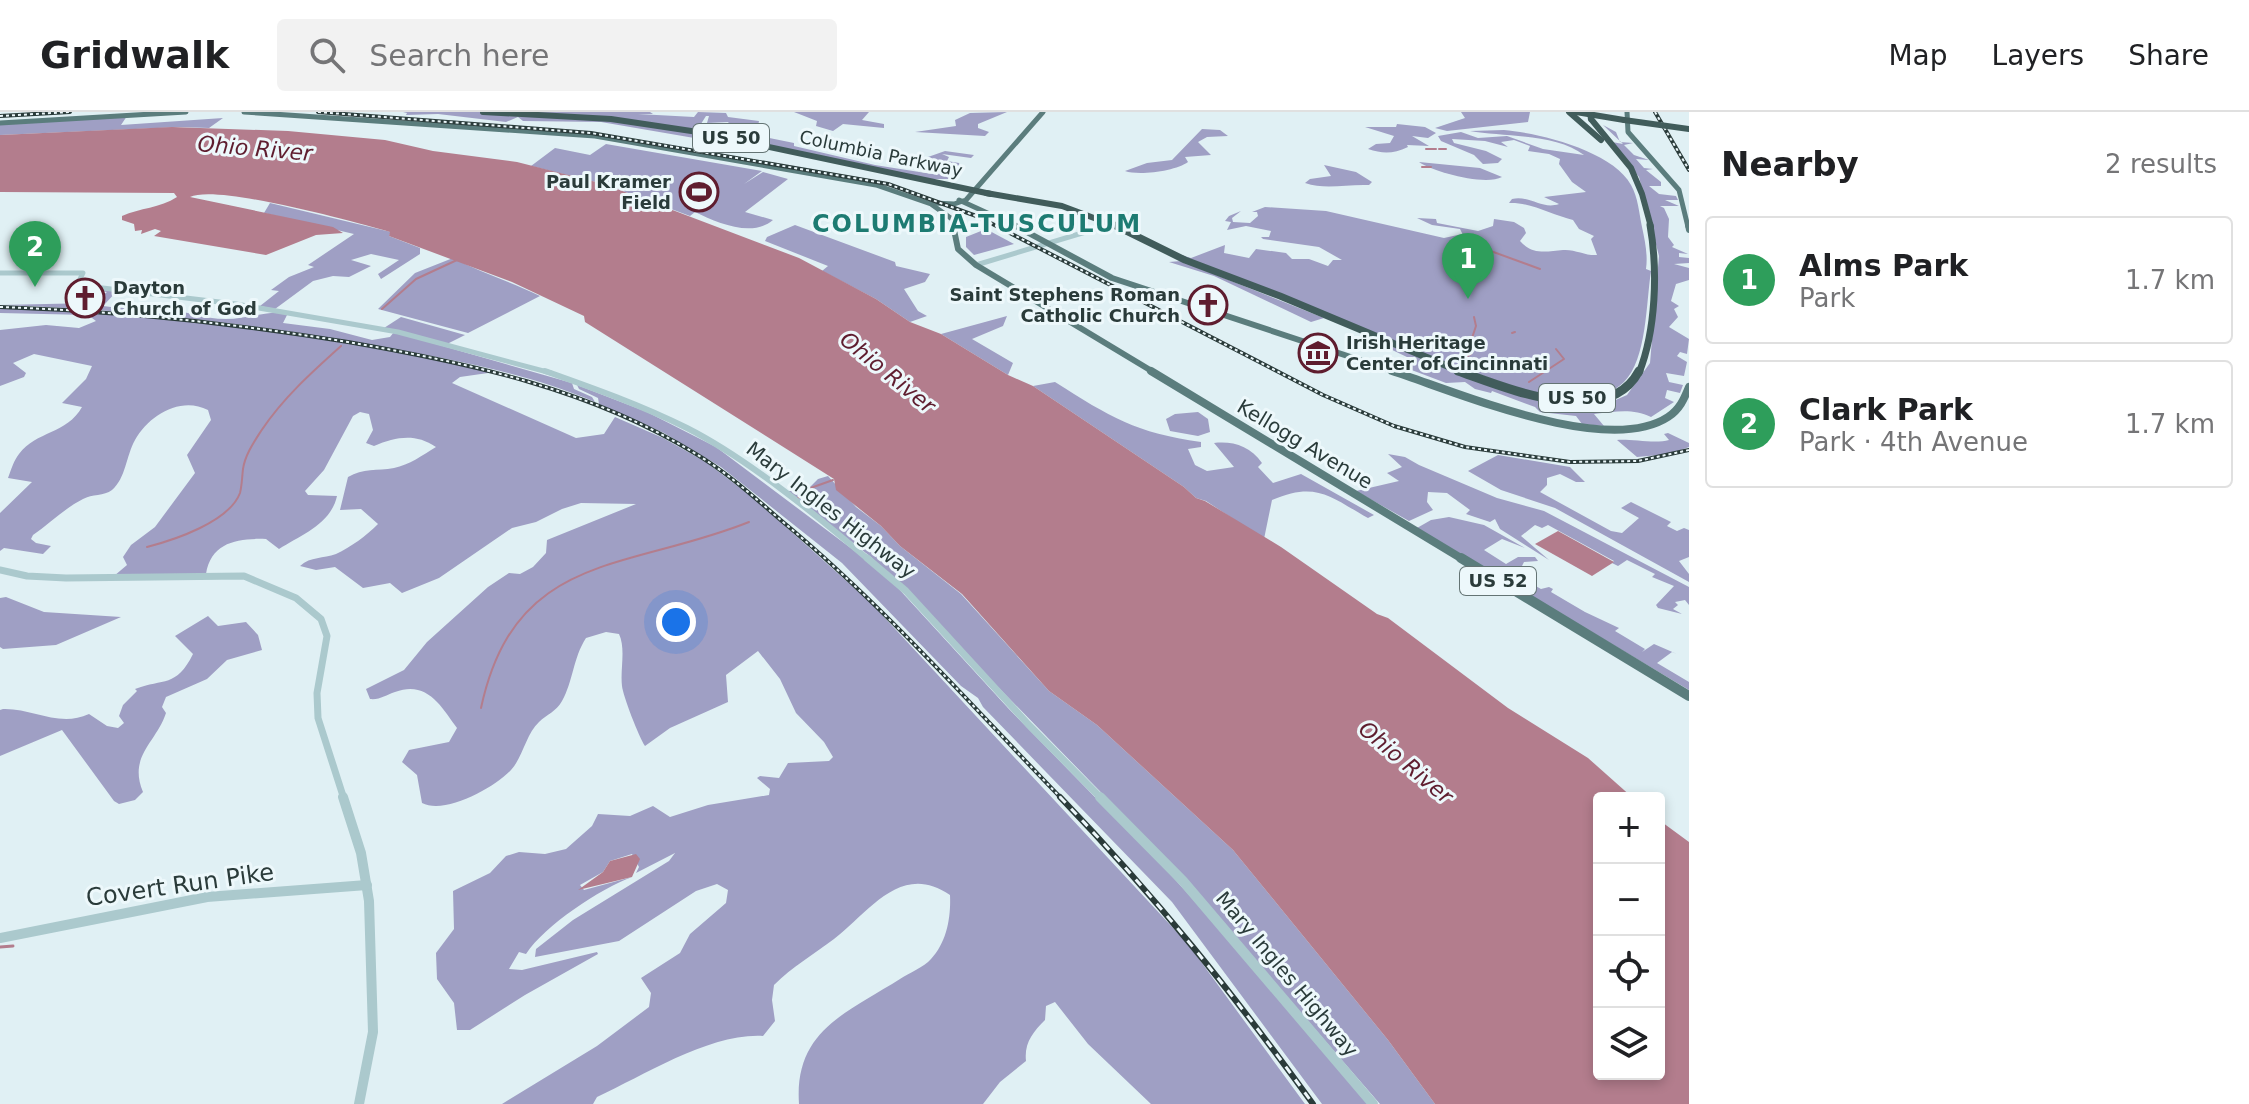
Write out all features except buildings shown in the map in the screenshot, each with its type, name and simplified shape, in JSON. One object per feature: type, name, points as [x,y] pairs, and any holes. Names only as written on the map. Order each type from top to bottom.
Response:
[{"type":"highway","name":"Columbia Parkway","points":[[483,112],[611,119],[712,134],[974,191],[1059,206],[1113,224],[1187,261],[1268,290],[1407,350],[1515,389],[1562,400],[1607,399],[1632,383],[1645,360],[1656,251],[1636,178],[1608,145],[1592,115]]},
{"type":"highway","points":[[1572,112],[1689,129]]},
{"type":"highway","points":[[1572,112],[1608,145]]},
{"type":"highway","name":"Columbia Parkway","points":[[986,193],[1036,200],[1096,218]]},
{"type":"highway","points":[[1008,197],[1036,200]]},
{"type":"main road","points":[[0,123],[186,112]]},
{"type":"main road","name":"US 52","points":[[244,112],[591,135],[866,183],[926,202]]},
{"type":"main road","points":[[959,202],[974,191],[1043,112]]},
{"type":"main road","points":[[1627,112],[1628,132],[1676,185],[1689,230]]},
{"type":"main road","points":[[926,202],[972,205],[1112,278],[1458,395],[1554,423],[1594,429],[1644,426],[1680,407],[1689,387]]},
{"type":"main road","name":"Kellogg Avenue","points":[[926,202],[950,217],[958,249],[976,265],[1689,696]]},
{"type":"street","points":[[976,265],[1113,224]]},
{"type":"street","name":"Mary Ingles Highway","points":[[0,273],[83,273],[79,281],[86,286],[314,316],[398,332],[521,365],[639,406],[733,455],[853,546],[906,591],[1028,724],[1183,881],[1251,957],[1373,1104]]},
{"type":"street","points":[[0,570],[66,578],[244,576],[312,608],[323,622],[327,636],[317,693],[318,718],[361,853],[367,885],[373,1032],[368,1074],[359,1104]]},
{"type":"street","name":"Covert Run Pike","points":[[0,938],[207,897],[367,885]]},
{"type":"shaded area","points":[[403,112],[650,112],[653,114],[638,114],[694,117],[698,112],[726,113],[728,117],[759,121],[758,126],[746,129],[724,126],[729,122],[707,123],[709,116],[706,116],[699,127],[712,126],[705,131],[741,131],[736,135],[755,135],[875,165],[932,174],[952,171],[940,168],[942,162],[928,157],[945,151],[974,155],[971,158],[942,154],[949,157],[947,161],[959,163],[962,172],[952,179],[927,179],[753,144],[740,149],[735,145],[601,122],[523,121],[518,117],[506,122],[438,114],[406,115]]},
{"type":"shaded area","points":[[794,112],[869,112],[862,120],[884,124],[884,128],[843,124],[833,131],[816,126],[817,121]]},
{"type":"shaded area","points":[[1007,112],[978,124],[978,128],[989,132],[985,136],[915,132],[956,126],[955,120],[970,113]]},
{"type":"shaded area","points":[[1461,112],[1530,112],[1528,122],[1447,131],[1435,128],[1465,118]]},
{"type":"shaded area","points":[[127,116],[121,125],[223,118],[209,128],[0,135],[0,124]]},
{"type":"shaded area","points":[[1397,124],[1425,127],[1436,133],[1428,138],[1412,136],[1429,146],[1407,145],[1388,152],[1368,149],[1376,144],[1390,143],[1394,136],[1365,127],[1396,127]]},
{"type":"shaded area","points":[[1603,125],[1616,132],[1619,141]]},
{"type":"shaded area","points":[[1202,129],[1220,130],[1228,136],[1207,137],[1198,142],[1211,155],[1185,157],[1188,162],[1166,170],[1148,173],[1125,171],[1147,163],[1172,160]]},
{"type":"shaded area","points":[[1504,130],[1536,135],[1592,153],[1622,173],[1631,185],[1638,205],[1646,248],[1646,269],[1651,271],[1641,345],[1632,372],[1624,382],[1609,392],[1586,398],[1552,396],[1523,389],[1394,343],[1178,254],[1191,258],[1225,245],[1224,253],[1249,258],[1256,249],[1286,253],[1292,259],[1309,259],[1328,266],[1333,260],[1342,260],[1319,247],[1261,237],[1269,237],[1271,231],[1246,226],[1227,230],[1231,222],[1225,221],[1229,216],[1241,211],[1232,218],[1233,222],[1250,223],[1258,216],[1257,212],[1252,212],[1265,207],[1326,211],[1444,238],[1462,234],[1460,229],[1432,225],[1417,218],[1436,219],[1437,223],[1478,231],[1493,226],[1494,219],[1514,222],[1524,228],[1526,233],[1520,241],[1530,249],[1597,255],[1591,239],[1594,236],[1579,229],[1573,220],[1509,203],[1518,198],[1553,205],[1559,204],[1544,197],[1586,192],[1572,182],[1559,164],[1560,159],[1528,151],[1530,146],[1514,140],[1501,142],[1508,147],[1485,141],[1452,139],[1454,143],[1486,151],[1502,159],[1498,163],[1483,164],[1474,155],[1441,141],[1438,136],[1461,132],[1478,138],[1507,136],[1543,149],[1584,155],[1544,139],[1470,131]]},
{"type":"shaded area","points":[[1612,142],[1623,144],[1621,142],[1633,143],[1624,145],[1634,155],[1649,160],[1636,159],[1644,168],[1653,169],[1646,170],[1661,182],[1661,186],[1649,186],[1659,194],[1676,196],[1678,200],[1665,200],[1679,206],[1660,206],[1669,219],[1668,237],[1674,245],[1672,247],[1688,254],[1679,253],[1679,257],[1689,258],[1689,263],[1674,264],[1689,268],[1689,280],[1676,284],[1671,301],[1679,306],[1674,309],[1678,317],[1669,327],[1689,339],[1687,354],[1680,352],[1677,356],[1687,362],[1684,376],[1666,373],[1669,382],[1683,385],[1680,393],[1667,390],[1665,398],[1674,402],[1651,417],[1630,412],[1609,412],[1594,414],[1604,426],[1582,424],[1576,416],[1540,412],[1535,407],[1492,391],[1475,389],[1465,382],[1446,383],[1401,366],[1399,362],[1409,358],[1385,344],[1500,386],[1587,404],[1611,402],[1627,395],[1650,363],[1659,256],[1639,177]]},
{"type":"shaded area","points":[[606,144],[762,171],[744,184],[763,172],[788,179],[745,212],[773,220],[755,228],[745,228],[724,224],[695,212],[690,216],[604,184],[531,166],[555,148],[590,155]]},
{"type":"shaded area","points":[[1419,162],[1480,168],[1502,177],[1484,180],[1459,177]]},
{"type":"shaded area","points":[[1324,165],[1356,172],[1372,182],[1369,185],[1328,186],[1305,183],[1310,179],[1331,176]]},
{"type":"shaded area","points":[[270,203],[391,232],[389,236],[420,248],[420,254],[381,279],[378,274],[399,260],[371,254],[351,260],[371,266],[349,277],[333,276],[313,281],[275,309],[260,306],[279,291],[271,290],[289,277],[314,267],[308,265],[354,234],[264,213]]},
{"type":"shaded area","points":[[795,225],[895,262],[896,266],[930,274],[925,282],[904,289],[918,311],[927,316],[910,322],[876,299],[822,271],[828,266],[765,241],[767,237]]},
{"type":"shaded area","points":[[986,229],[1014,244],[974,255],[966,247],[966,237]]},
{"type":"shaded area","points":[[453,258],[540,296],[468,333],[378,309],[415,273]]},
{"type":"shaded area","points":[[1181,261],[1324,318],[1311,322],[1214,276],[1169,262]]},
{"type":"shaded area","points":[[82,285],[118,290],[103,306],[165,309],[226,319],[288,313],[283,323],[330,329],[372,340],[390,337],[394,332],[572,383],[574,389],[592,397],[595,402],[490,368],[335,339],[144,314],[0,305],[92,303],[107,292],[83,289]]},
{"type":"shaded area","points":[[0,308],[125,315],[249,328],[495,372],[460,377],[452,383],[576,438],[604,434],[615,417],[663,438],[706,462],[756,500],[871,603],[1188,944],[1305,1104],[1151,1104],[1088,1044],[1055,1002],[1046,1006],[1045,1020],[1028,1043],[1026,1061],[1000,1082],[983,1104],[799,1104],[805,1058],[827,1027],[924,965],[941,945],[949,920],[950,895],[932,886],[916,884],[887,894],[774,985],[772,1000],[775,1021],[763,1036],[721,1041],[700,1048],[597,1097],[593,1104],[502,1104],[597,1046],[649,1007],[651,993],[641,978],[680,953],[690,934],[726,903],[728,890],[717,884],[696,891],[619,941],[535,957],[536,949],[573,920],[669,861],[675,853],[636,873],[639,867],[632,854],[610,861],[603,872],[580,885],[584,890],[632,877],[589,899],[559,920],[526,954],[519,952],[509,969],[522,970],[598,954],[470,1030],[457,1030],[454,1003],[437,979],[436,953],[454,929],[453,891],[490,873],[506,856],[519,852],[545,854],[566,849],[592,826],[598,814],[630,816],[653,806],[670,817],[708,805],[769,795],[770,789],[757,778],[779,778],[788,763],[829,761],[833,757],[824,742],[796,713],[780,679],[758,651],[726,675],[728,702],[670,728],[645,746],[623,691],[619,634],[606,632],[586,638],[562,701],[535,727],[511,770],[481,792],[456,803],[432,806],[422,803],[417,775],[402,762],[409,750],[449,742],[457,728],[439,704],[424,692],[406,689],[370,699],[366,689],[404,670],[427,642],[488,587],[509,573],[520,574],[533,567],[546,553],[547,540],[636,504],[581,503],[536,522],[512,528],[439,578],[402,593],[390,583],[363,588],[335,567],[316,570],[300,566],[342,551],[378,524],[361,509],[340,510],[348,477],[365,471],[400,467],[436,447],[413,438],[390,440],[374,446],[366,443],[373,430],[369,414],[360,412],[353,416],[324,470],[305,491],[308,495],[337,496],[334,506],[322,521],[305,533],[279,549],[266,539],[227,544],[214,555],[206,574],[114,576],[127,565],[123,557],[131,545],[155,527],[195,473],[187,455],[211,420],[208,410],[187,405],[167,410],[141,431],[112,490],[76,503],[33,535],[31,539],[36,543],[51,546],[43,554],[4,548],[0,551],[0,513],[32,482],[8,478],[14,462],[26,446],[76,416],[82,407],[62,403],[86,379],[92,366],[34,354],[13,363],[26,373],[24,377],[0,386],[0,330],[46,325],[79,328],[96,321],[88,315],[0,313]]},
{"type":"shaded area","points":[[1007,316],[1003,326],[972,339],[1013,363],[1008,375],[941,334]]},
{"type":"shaded area","points":[[401,317],[465,335],[447,344],[384,328]]},
{"type":"shaded area","points":[[1055,382],[1124,422],[1158,434],[1201,442],[1201,447],[1188,449],[1195,465],[1207,471],[1234,467],[1214,443],[1234,444],[1257,457],[1262,463],[1258,467],[1273,483],[1301,474],[1374,515],[1368,518],[1323,494],[1287,494],[1272,500],[1264,539],[1206,501],[1196,498],[1033,386]]},
{"type":"shaded area","points":[[577,385],[647,412],[716,447],[864,558],[898,588],[1244,955],[1369,1104],[1322,1104],[1172,902],[983,707],[978,698],[961,686],[842,563],[721,467],[664,433],[599,404],[598,398]]},
{"type":"shaded area","points":[[1198,412],[1208,419],[1210,432],[1198,436],[1170,431],[1166,419],[1175,414]]},
{"type":"shaded area","points":[[1664,434],[1689,443],[1689,447],[1670,454],[1637,457],[1617,440],[1664,441],[1669,440]]},
{"type":"shaded area","points":[[1388,454],[1405,457],[1497,498],[1544,511],[1689,587],[1689,605],[1685,600],[1675,602],[1678,605],[1673,609],[1682,614],[1658,608],[1656,605],[1674,586],[1652,577],[1655,574],[1627,560],[1618,566],[1548,525],[1542,528],[1535,525],[1521,536],[1549,560],[1500,529],[1495,519],[1490,522],[1466,514],[1470,510],[1447,493],[1428,492],[1427,502],[1433,510],[1409,521],[1356,491],[1399,481],[1387,473],[1402,467]]},
{"type":"shaded area","points":[[1498,455],[1570,467],[1585,482],[1576,482],[1560,474],[1547,478],[1547,485],[1540,492],[1611,531],[1622,533],[1639,518],[1621,508],[1631,502],[1671,522],[1667,526],[1677,531],[1684,528],[1689,530],[1689,557],[1679,561],[1689,574],[1689,582],[1555,508],[1501,490],[1468,471]]},
{"type":"shaded area","points":[[828,476],[856,507],[961,594],[1049,691],[1097,725],[1233,850],[1388,1040],[1435,1104],[1380,1104],[1175,868],[871,557],[786,491],[806,491],[818,479]]},
{"type":"shaded area","points":[[1449,517],[1484,525],[1525,548],[1502,539],[1484,550],[1506,564],[1518,557],[1535,557],[1538,561],[1524,562],[1522,566],[1526,570],[1518,576],[1541,589],[1553,589],[1551,592],[1619,628],[1615,631],[1645,649],[1642,652],[1654,644],[1677,654],[1672,652],[1657,663],[1689,682],[1689,690],[1417,528],[1431,520]]},
{"type":"shaded area","points":[[6,597],[44,612],[121,617],[56,645],[3,649],[0,647],[0,598]]},
{"type":"shaded area","points":[[208,616],[218,626],[246,622],[258,635],[262,650],[227,660],[207,679],[166,697],[162,707],[166,713],[162,724],[141,759],[139,780],[143,792],[135,800],[119,804],[114,801],[62,730],[0,756],[0,710],[3,709],[67,719],[89,714],[107,726],[118,728],[124,723],[119,716],[123,705],[137,691],[135,689],[175,677],[187,665],[193,654],[175,636]]},
{"type":"water","name":"Ohio River","points":[[172,127],[288,131],[385,140],[433,151],[517,162],[604,184],[799,258],[876,299],[910,322],[941,334],[1008,375],[1033,386],[1196,498],[1281,547],[1377,614],[1388,618],[1508,708],[1588,758],[1626,792],[1593,792],[1593,1080],[1665,1080],[1665,824],[1689,842],[1689,1104],[1435,1104],[1388,1040],[1233,850],[1097,725],[1049,691],[962,594],[900,546],[881,526],[836,490],[834,479],[585,322],[584,316],[512,282],[389,236],[390,232],[287,206],[228,196],[205,194],[190,197],[333,227],[343,233],[316,235],[266,255],[154,236],[161,231],[155,229],[141,234],[142,230],[135,231],[134,224],[122,220],[122,216],[170,201],[177,197],[174,193],[0,192],[0,135]]},
{"type":"water","points":[[1558,531],[1614,562],[1592,576],[1535,544]]},
{"type":"water","points":[[636,854],[640,859],[632,877],[578,890],[603,872],[610,861]]},
{"type":"waterway","points":[[1426,149],[1436,149]]},
{"type":"waterway","points":[[1439,149],[1446,149]]},
{"type":"waterway","points":[[1422,167],[1431,167]]},
{"type":"waterway","points":[[1477,246],[1540,269]]},
{"type":"waterway","points":[[1449,251],[1475,260]]},
{"type":"waterway","points":[[382,309],[416,279],[457,260]]},
{"type":"waterway","points":[[1460,361],[1471,354],[1468,350],[1476,326],[1474,317]]},
{"type":"waterway","points":[[147,547],[200,528],[225,513],[240,493],[246,459],[261,431],[288,396],[341,346]]},
{"type":"waterway","points":[[1529,382],[1564,359],[1556,349]]},
{"type":"waterway","points":[[798,498],[805,490],[833,480]]},
{"type":"waterway","points":[[481,708],[497,657],[520,620],[549,593],[582,574],[749,522]]},
{"type":"waterway","points":[[0,947],[13,946]]},
{"type":"railway","points":[[0,116],[70,112]]},
{"type":"railway","points":[[318,112],[591,133],[888,184],[979,217],[1323,395],[1394,426],[1465,447],[1570,462],[1638,461],[1689,450]]},
{"type":"railway","points":[[1655,112],[1689,170]]},
{"type":"railway","points":[[0,307],[87,311],[261,329],[439,359],[571,396],[656,431],[730,478],[820,554],[892,622],[1062,799]]},
{"type":"railway","points":[[1060,797],[1192,946],[1313,1104]]},
{"type":"place","name":"Paul Kramer Field","points":[[699,192]]},
{"type":"place","name":"Clark Park","points":[[35,287]]},
{"type":"place","name":"Dayton Church of God","points":[[85,298]]},
{"type":"place","name":"Alms Park","points":[[1468,299]]},
{"type":"place","name":"Saint Stephens Roman Catholic Church","points":[[1208,305]]},
{"type":"place","name":"Irish Heritage Center of Cincinnati","points":[[1318,353]]},
{"type":"district","name":"COLUMBIA-TUSCULUM","points":[[977,224]]}]
